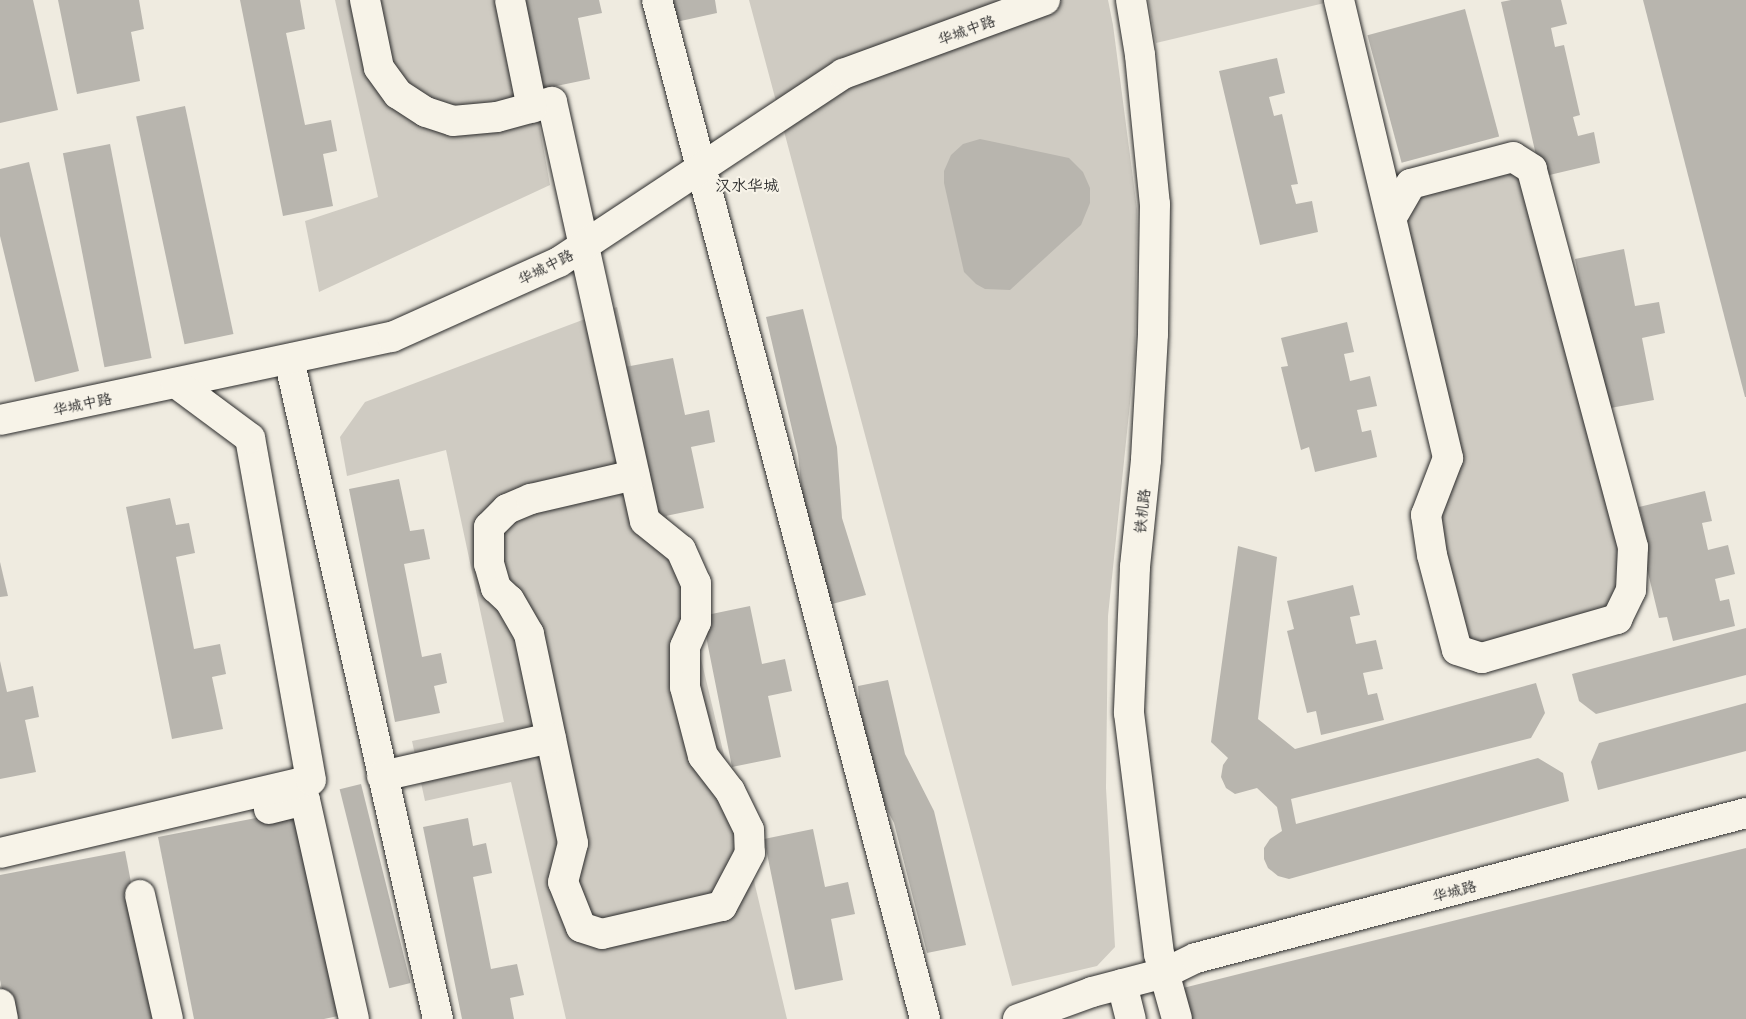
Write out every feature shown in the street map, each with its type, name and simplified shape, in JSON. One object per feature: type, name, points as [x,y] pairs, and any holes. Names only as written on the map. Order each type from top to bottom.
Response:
[{"type":"street","points":[[365,0],[379,68],[398,94],[426,112],[453,121],[497,117],[552,102],[645,521],[681,550],[696,583],[696,622],[685,647],[685,687],[703,756],[730,791],[748,830],[750,853],[722,906],[602,934],[581,927],[563,882],[573,843],[529,634],[509,600],[496,588],[492,572],[489,527],[507,508],[531,499],[634,475]]},
{"type":"street","points":[[510,0],[532,108]]},
{"type":"street","points":[[657,0],[925,1019]]},
{"type":"street","name":"华城中路","points":[[0,420],[392,337],[559,262],[843,74],[1045,0]]},
{"type":"street","name":"铁机路","points":[[1131,0],[1140,55],[1155,204],[1153,334],[1146,460],[1135,567],[1129,713],[1159,954],[1177,1019]]},
{"type":"street","points":[[1339,0],[1448,458],[1426,515],[1432,555],[1457,650],[1482,658],[1617,619],[1631,590],[1633,547],[1532,169],[1513,157],[1411,184],[1391,218]]},
{"type":"street","points":[[289,359],[438,1019]]},
{"type":"street","points":[[0,853],[311,780],[250,438],[176,383]]},
{"type":"street","points":[[382,776],[551,738]]},
{"type":"street","points":[[0,870],[305,800],[354,1019]]},
{"type":"street","name":"华城路","points":[[1024,1018],[1122,984],[1164,973],[1196,958],[1622,855],[1746,813]]},
{"type":"street","points":[[140,895],[168,1019]]},
{"type":"street","points":[[1122,984],[1131,1019]]},
{"type":"street","points":[[0,1004],[3,1019]]},
{"type":"shaded area","points":[[335,0],[517,0],[550,185],[319,292],[305,221],[378,197]]},
{"type":"shaded area","points":[[749,0],[1108,0],[1137,209],[1135,355],[1108,616],[1106,788],[1115,947],[1097,966],[1012,986]]},
{"type":"shaded area","points":[[1148,0],[1337,0],[1156,43]]},
{"type":"shaded area","points":[[1513,157],[1633,547],[1617,619],[1457,650],[1432,555],[1448,458],[1391,218],[1411,184]]},
{"type":"shaded area","points":[[617,307],[787,1019],[566,1019],[511,782],[425,801],[412,741],[504,722],[446,450],[347,476],[340,437],[365,402]]},
{"type":"building","points":[[0,0],[33,0],[58,110],[0,123]]},
{"type":"building","points":[[58,0],[139,0],[144,29],[131,32],[140,81],[77,94]]},
{"type":"building","points":[[240,0],[300,0],[305,29],[286,33],[305,125],[331,120],[337,151],[323,154],[333,206],[283,216]]},
{"type":"building","points":[[524,0],[599,0],[602,13],[578,18],[590,79],[542,89]]},
{"type":"building","points":[[671,0],[715,0],[717,13],[676,22]]},
{"type":"building","points":[[1561,0],[1567,24],[1551,28],[1555,47],[1564,45],[1580,115],[1573,117],[1578,136],[1594,132],[1600,163],[1541,177],[1501,2]]},
{"type":"building","points":[[1643,0],[1746,0],[1746,397],[1745,397]]},
{"type":"building","points":[[1465,9],[1499,137],[1402,163],[1367,35]]},
{"type":"building","points":[[1277,58],[1285,93],[1269,97],[1274,116],[1282,114],[1298,184],[1291,185],[1296,204],[1312,201],[1318,232],[1260,245],[1219,71]]},
{"type":"building","points":[[185,106],[233,334],[185,344],[136,116]]},
{"type":"building","points":[[980,139],[1069,158],[1083,172],[1090,188],[1090,203],[1081,225],[1010,290],[985,289],[964,272],[944,183],[944,171],[951,155],[963,144]]},
{"type":"building","points":[[110,144],[152,358],[104,367],[63,153]]},
{"type":"building","points":[[29,162],[79,371],[35,382],[0,236],[0,169]]},
{"type":"building","points":[[1624,249],[1635,306],[1659,302],[1665,333],[1642,338],[1654,400],[1605,409],[1575,259]]},
{"type":"building","points":[[803,309],[837,447],[842,518],[866,595],[832,604],[806,531],[798,455],[766,317]]},
{"type":"building","points":[[1347,322],[1354,352],[1344,354],[1350,381],[1370,376],[1377,406],[1357,410],[1362,432],[1371,430],[1377,457],[1315,472],[1309,447],[1301,450],[1281,367],[1288,366],[1281,338]]},
{"type":"building","points":[[673,358],[685,415],[709,410],[715,442],[691,447],[704,508],[656,518],[625,367]]},
{"type":"building","points":[[399,479],[410,531],[424,529],[430,559],[404,564],[422,657],[441,653],[447,683],[434,686],[440,713],[395,722],[349,489]]},
{"type":"building","points":[[1705,491],[1712,521],[1702,523],[1708,550],[1728,545],[1735,574],[1715,579],[1720,601],[1729,599],[1735,626],[1673,641],[1667,617],[1659,618],[1639,536],[1646,535],[1639,507]]},
{"type":"building","points":[[170,498],[176,525],[189,523],[195,553],[176,557],[194,649],[220,644],[226,674],[212,677],[223,729],[172,739],[126,507]]},
{"type":"building","points":[[1238,546],[1277,557],[1258,719],[1295,749],[1536,683],[1545,713],[1531,738],[1291,799],[1296,824],[1538,758],[1563,773],[1569,801],[1289,879],[1278,876],[1268,868],[1264,859],[1264,848],[1270,839],[1282,831],[1277,807],[1257,788],[1235,794],[1226,788],[1221,777],[1223,765],[1228,758],[1211,742]]},
{"type":"building","points":[[0,562],[8,596],[0,597]]},
{"type":"building","points":[[1353,585],[1360,615],[1350,617],[1356,644],[1376,640],[1383,669],[1363,673],[1368,695],[1377,693],[1384,720],[1321,735],[1316,711],[1307,713],[1287,631],[1294,629],[1287,601]]},
{"type":"building","points":[[750,606],[762,664],[785,659],[792,691],[768,696],[781,757],[732,767],[702,616]]},
{"type":"building","points":[[1746,628],[1746,675],[1596,714],[1579,701],[1572,674]]},
{"type":"building","points":[[0,661],[7,692],[33,686],[39,717],[25,720],[36,772],[0,779]]},
{"type":"building","points":[[888,680],[905,754],[934,811],[966,945],[927,953],[894,823],[864,765],[858,686]]},
{"type":"building","points":[[1746,703],[1746,751],[1598,790],[1591,762],[1599,743]]},
{"type":"building","points":[[361,784],[411,983],[389,988],[340,789]]},
{"type":"building","points":[[303,809],[343,1015],[324,1019],[194,1019],[158,837]]},
{"type":"building","points":[[468,818],[473,846],[486,843],[492,873],[473,877],[491,969],[517,964],[524,995],[510,998],[514,1019],[462,1019],[423,827]]},
{"type":"building","points":[[813,829],[825,887],[848,882],[855,914],[831,919],[843,980],[795,990],[764,839]]},
{"type":"building","points":[[1746,848],[1746,1019],[1191,1019],[1183,988]]},
{"type":"building","points":[[125,851],[157,1019],[8,1019],[0,980],[0,875]]},
{"type":"district","name":"汉水华城","points":[[747,184]]}]
